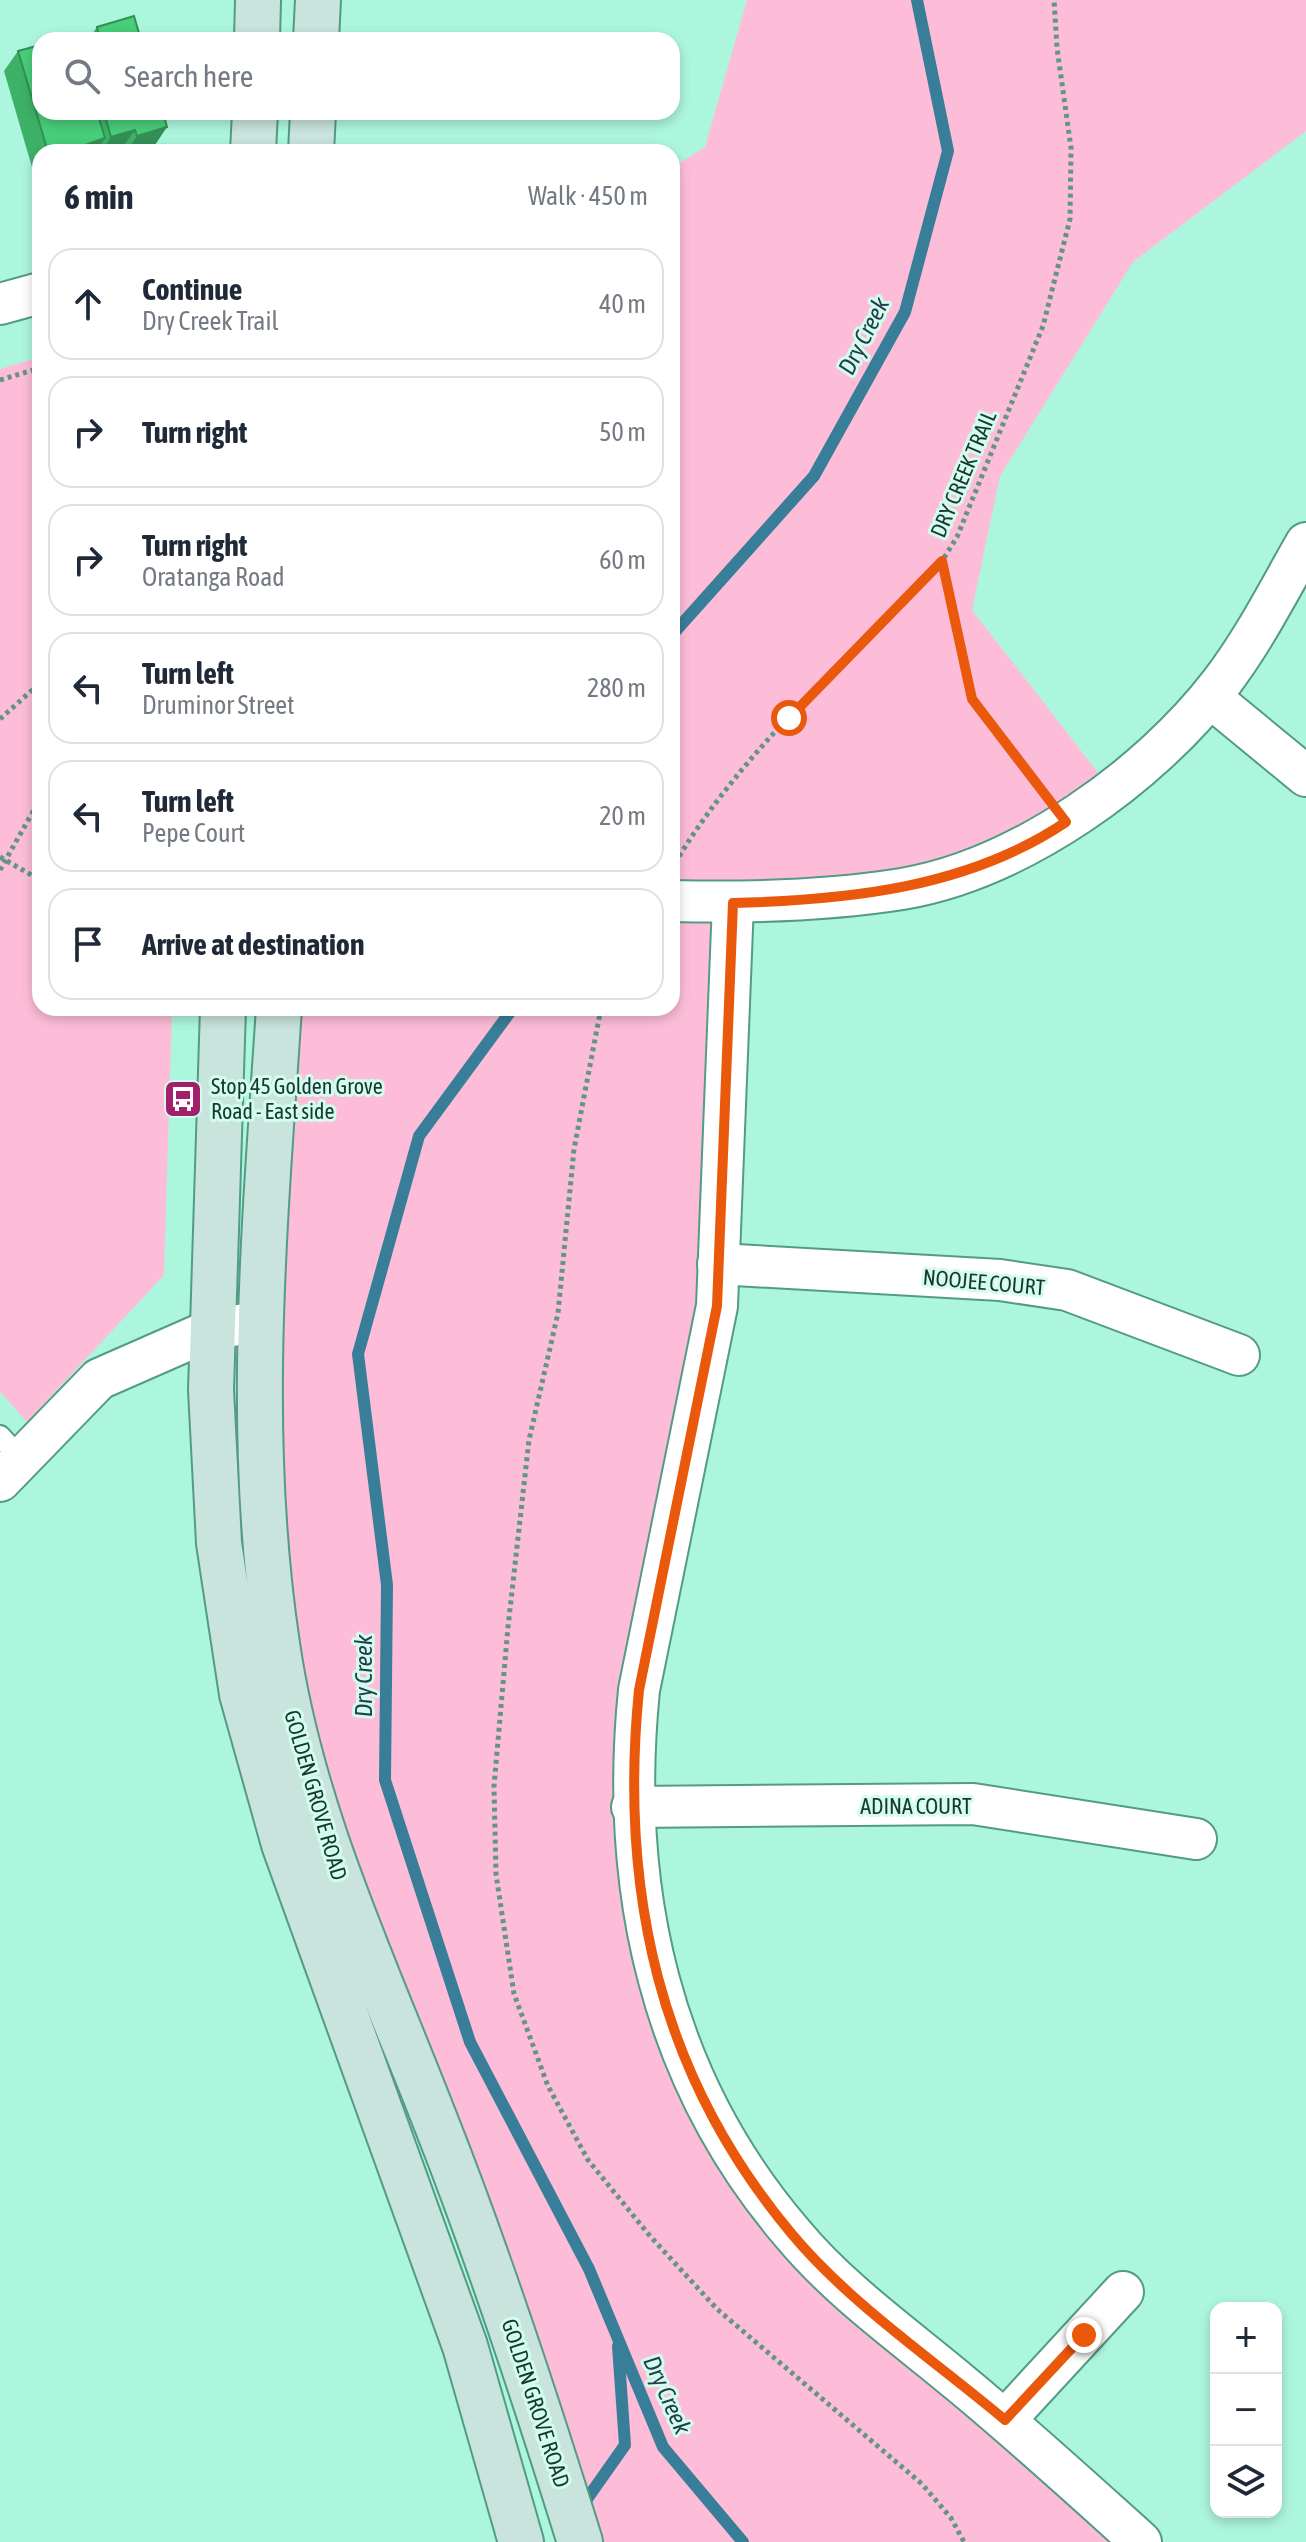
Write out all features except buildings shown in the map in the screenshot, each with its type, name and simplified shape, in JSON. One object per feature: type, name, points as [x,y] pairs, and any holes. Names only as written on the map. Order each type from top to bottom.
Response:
[{"type":"main road","points":[[257,32],[258,0]]},
{"type":"main road","points":[[316,32],[318,0]]},
{"type":"main road","points":[[253,144],[255,120]]},
{"type":"main road","points":[[311,144],[313,120]]},
{"type":"main road","name":"GOLDEN GROVE ROAD","points":[[223,1016],[211,1390],[219,1543],[242,1694],[304,1839],[465,2346],[521,2542]]},
{"type":"main road","name":"GOLDEN GROVE ROAD","points":[[278,1016],[258,1322],[265,1543],[277,1647],[288,1695],[304,1839],[350,1913],[435,2118],[515,2332],[580,2542]]},
{"type":"street","points":[[0,304],[32,295]]},
{"type":"street","points":[[680,901],[780,902],[904,888],[969,869],[1066,822],[1113,792],[1178,733],[1210,697],[1250,640],[1306,543]]},
{"type":"street","points":[[1210,697],[1306,776]]},
{"type":"street","points":[[733,903],[717,1306],[639,1690],[632,1807],[639,1890],[649,1946],[689,2067],[719,2128],[793,2235],[855,2295],[1005,2420],[1141,2542]]},
{"type":"street","name":"NOOJEE COURT","points":[[718,1264],[1000,1280],[1067,1290],[1239,1355]]},
{"type":"street","points":[[7,1459],[99,1379],[213,1329],[258,1322]]},
{"type":"street","name":"ADINA COURT","points":[[632,1807],[973,1804],[1196,1839]]},
{"type":"street","points":[[1005,2420],[1123,2292]]},
{"type":"path","name":"DRY CREEK TRAIL","points":[[680,856],[729,786],[809,696],[942,561],[957,537],[1043,326],[1070,219],[1071,148],[1057,48],[1054,0]]},
{"type":"path","points":[[0,380],[32,370]]},
{"type":"path","points":[[942,561],[972,699],[1066,822]]},
{"type":"path","points":[[0,719],[32,690]]},
{"type":"path","points":[[0,870],[3,859],[32,812]]},
{"type":"path","points":[[3,859],[32,875]]},
{"type":"shaded area","points":[[747,0],[1306,0],[1306,131],[1133,262],[1000,476],[972,610],[1113,792],[969,869],[733,903],[717,1306],[639,1690],[639,1890],[760,2191],[1141,2542],[580,2542],[277,1647],[279,1016],[680,1016],[680,163],[705,147]]},
{"type":"shaded area","points":[[32,359],[32,1016],[172,1016],[164,1275],[27,1422],[0,1392],[0,369]]},
{"type":"waterway","name":"Dry Creek","points":[[680,626],[814,476],[905,312],[948,151],[917,0]]},
{"type":"waterway","name":"Dry Creek","points":[[507,1016],[419,1136],[358,1354],[387,1585],[385,1780],[470,2042],[589,2269],[663,2447],[743,2542]]},
{"type":"waterway","name":"Dry Creek","points":[[582,2506],[625,2445],[618,2346]]},
{"type":"place","name":"Stop 45 Golden Grove Road - East side","points":[[183,1099]]},
{"type":"route","points":[[789,718],[942,561],[972,699],[1066,822],[1051,832],[969,869],[904,888],[780,902],[733,903],[717,1306],[639,1690],[633,1748],[632,1822],[649,1946],[665,2003],[689,2067],[719,2128],[793,2235],[855,2295],[1005,2420],[1084,2335]]}]
